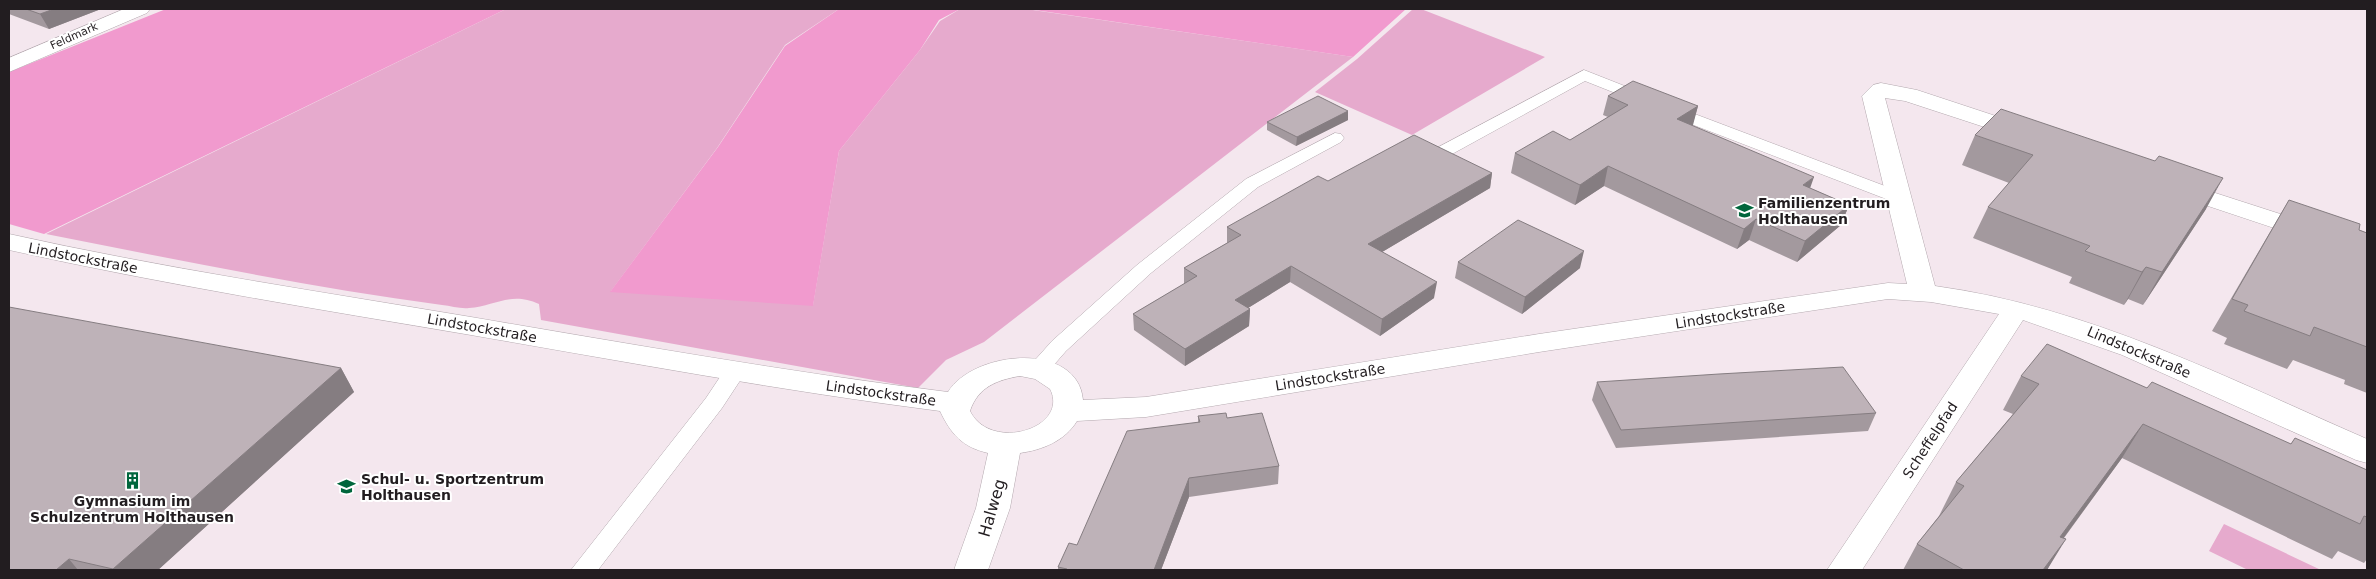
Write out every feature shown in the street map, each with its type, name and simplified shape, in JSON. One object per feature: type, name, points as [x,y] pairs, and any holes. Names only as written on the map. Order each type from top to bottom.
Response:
[{"type":"street","name":"Feldmark","points":[[9,66],[140,9]]},
{"type":"street","points":[[1923,292],[1873,96],[1880,90],[1909,94],[2046,141]]},
{"type":"street","points":[[2154,179],[2367,252]]},
{"type":"street","name":"Lindstockstraße","points":[[9,242],[123,266],[830,387],[956,403]]},
{"type":"street","name":"Lindstockstraße","points":[[1067,411],[1146,407],[1539,343],[1888,291],[1923,292],[1968,297],[2073,324],[2147,354],[2367,452]]},
{"type":"street","name":"Scheffelpfad","points":[[1844,570],[2016,309]]},
{"type":"street","name":"Lindstockstraße","points":[[1020,366],[1038,369],[1055,377],[1067,390],[1070,400],[1062,420],[1053,430],[1029,441],[1005,444],[984,441],[961,426],[955,411],[956,403],[962,390],[986,373],[1020,366]]},
{"type":"street","name":"Halweg","points":[[971,570],[984,539],[1001,483],[1005,444]]},
{"type":"lane","points":[[1437,155],[1584,74],[1900,198]]},
{"type":"lane","points":[[1038,369],[1059,346],[1144,269],[1252,183],[1335,138]]},
{"type":"lane","points":[[584,570],[714,403],[736,370]]},
{"type":"shaded area","points":[[166,9],[506,9],[44,234],[9,224],[9,72]]},
{"type":"shaded area","points":[[506,9],[839,9],[785,45],[717,148],[611,291],[813,305],[839,151],[920,50],[940,21],[960,9],[1026,9],[1353,57],[984,342],[946,360],[918,388],[541,320],[539,304],[529,300],[511,299],[478,307],[459,308],[293,281],[46,234]]},
{"type":"shaded area","points":[[839,9],[960,9],[939,20],[920,50],[839,151],[813,306],[610,292],[718,147],[785,46]]},
{"type":"shaded area","points":[[1028,9],[1406,9],[1353,57]]},
{"type":"shaded area","points":[[1413,9],[1421,9],[1545,57],[1412,135],[1315,92],[1357,59]]},
{"type":"shaded area","points":[[2224,524],[2321,570],[2248,570],[2209,551]]},
{"type":"building","points":[[26,9],[54,9],[40,14]]},
{"type":"building","points":[[1633,81],[1698,106],[1677,119],[1814,177],[1803,185],[1849,205],[1805,241],[1756,219],[1744,229],[1608,166],[1580,185],[1515,153],[1553,131],[1570,140],[1628,105],[1608,96]]},
{"type":"building","points":[[1318,96],[1348,111],[1297,137],[1267,122]]},
{"type":"building","points":[[2001,109],[2155,161],[2159,156],[2223,178],[2162,272],[2146,267],[2142,272],[2085,251],[2090,246],[1988,207],[2033,155],[1975,135]]},
{"type":"building","points":[[1414,135],[1492,173],[1368,244],[1437,282],[1382,319],[1291,266],[1235,300],[1250,309],[1185,349],[1133,314],[1197,276],[1184,268],[1241,235],[1227,227],[1318,176],[1328,181]]},
{"type":"building","points":[[2289,200],[2360,224],[2359,230],[2367,233],[2367,347],[2314,327],[2310,336],[2244,311],[2248,305],[2232,299]]},
{"type":"building","points":[[1518,220],[1584,251],[1525,297],[1458,262]]},
{"type":"building","name":"Gymnasium im Schulzentrum Holthausen","points":[[9,307],[341,368],[113,569],[69,559],[56,570],[9,570]]},
{"type":"building","points":[[2047,344],[2147,388],[2152,382],[2291,444],[2295,438],[2367,470],[2367,517],[2364,516],[2360,524],[2143,424],[2060,537],[2066,539],[2043,570],[1964,570],[1917,544],[1964,486],[1956,482],[2039,384],[2021,376]]},
{"type":"building","points":[[1843,367],[1876,413],[1621,430],[1597,382],[1719,374]]},
{"type":"building","points":[[1226,413],[1227,418],[1262,413],[1279,466],[1189,478],[1154,570],[1066,570],[1058,567],[1069,543],[1077,545],[1127,431],[1200,422],[1198,416]]},
{"type":"place","name":"Familienzentrum Holthausen","points":[[1744,211]]},
{"type":"place","name":"Gymnasium im Schulzentrum Holthausen","points":[[132,481]]},
{"type":"place","name":"Schul- u. Sportzentrum Holthausen","points":[[347,487]]}]
